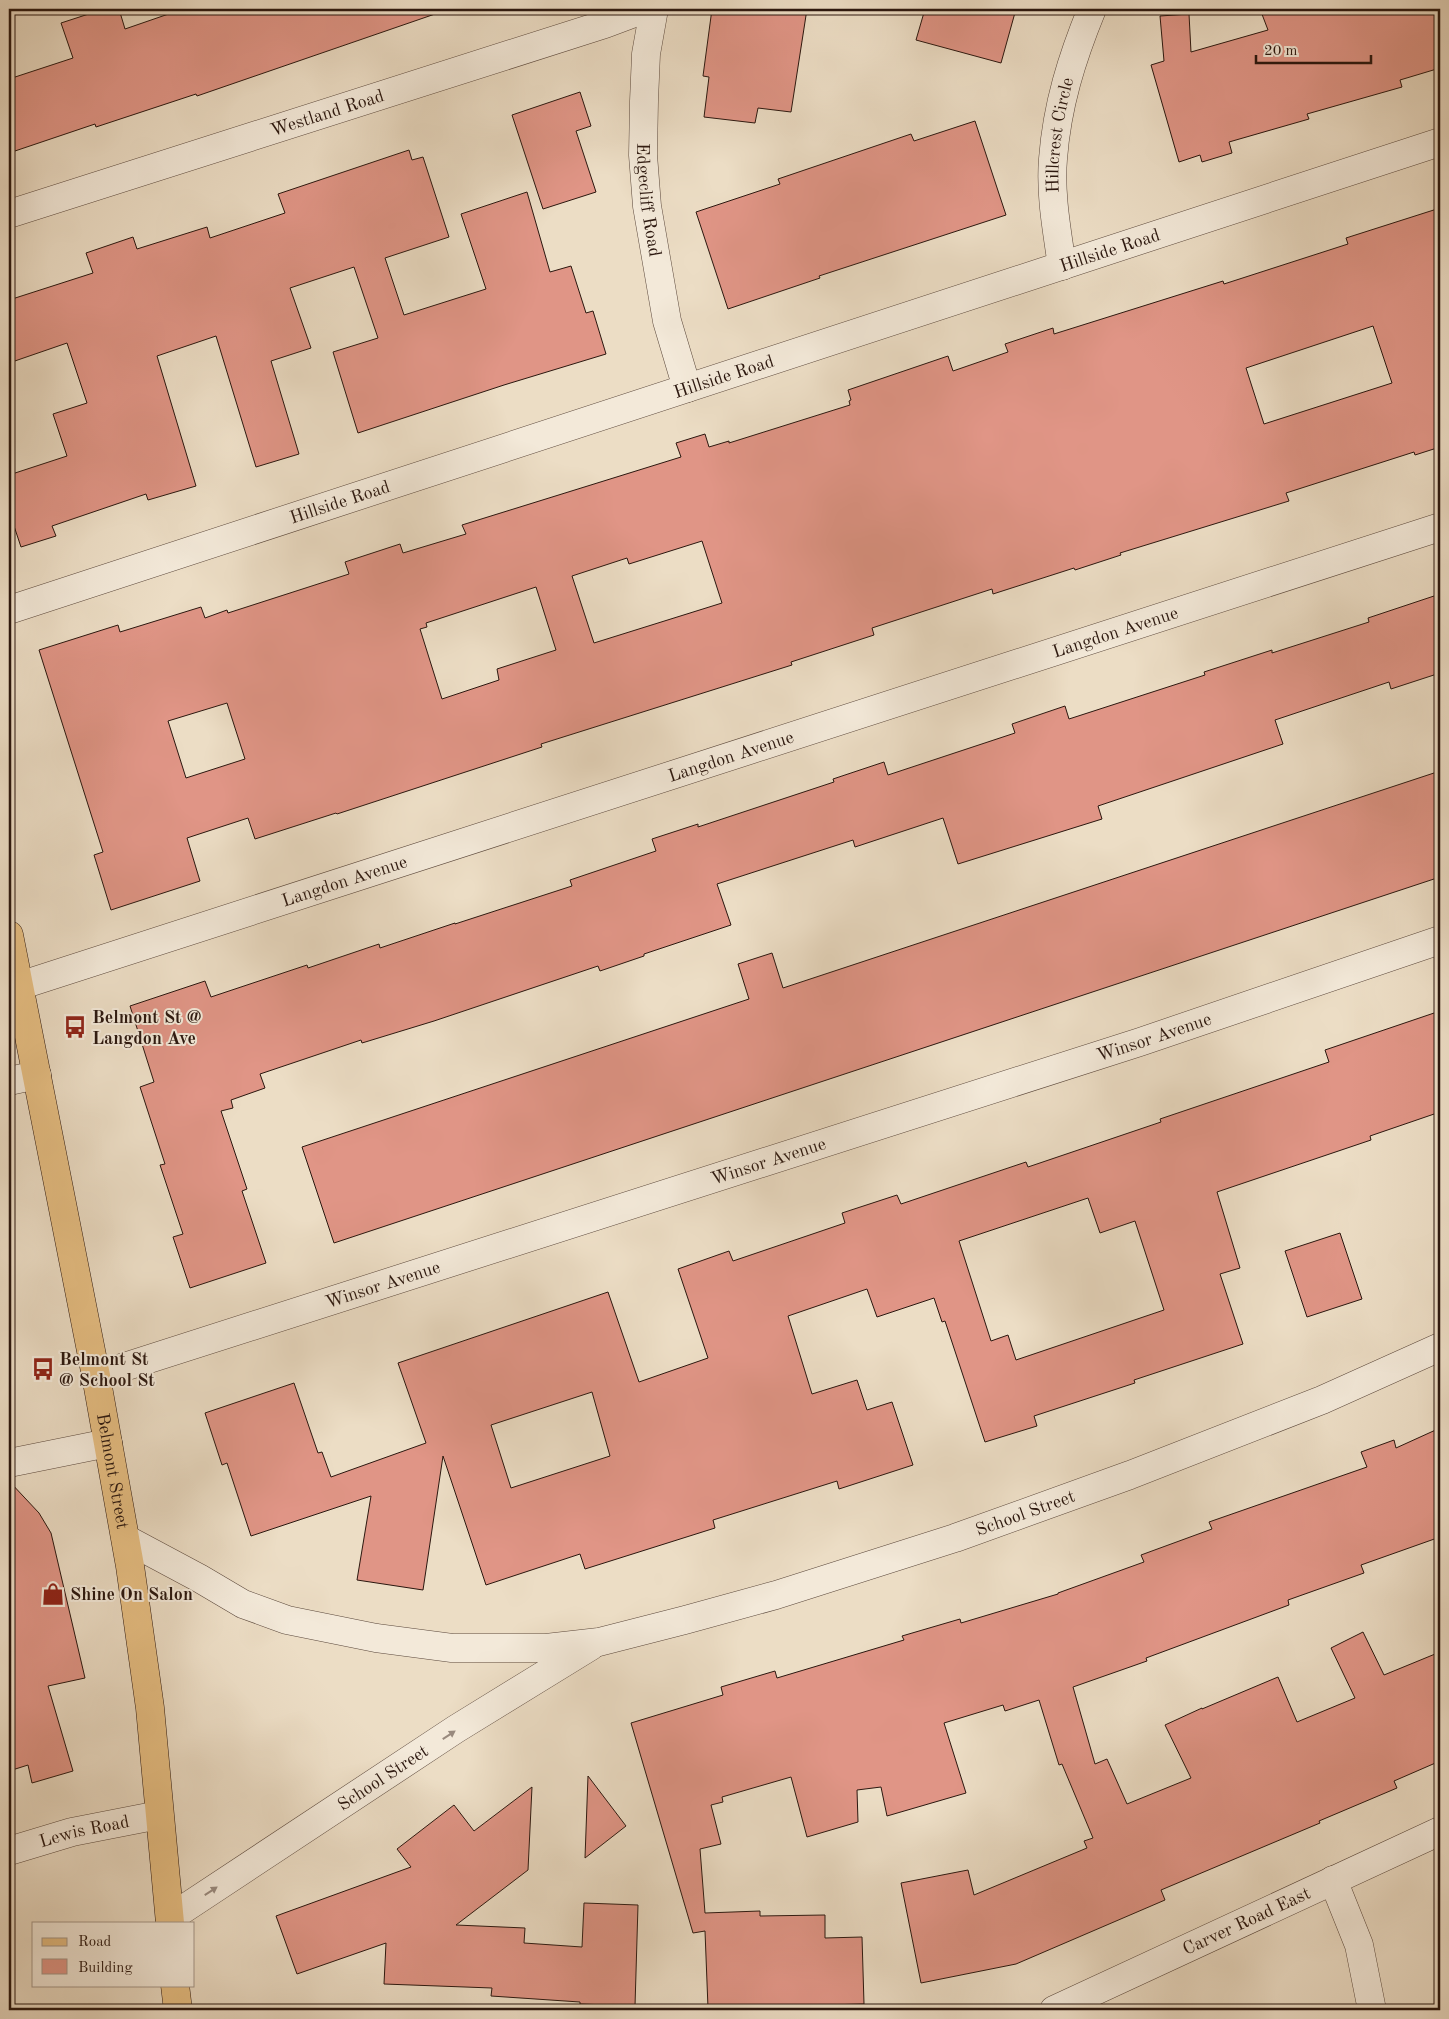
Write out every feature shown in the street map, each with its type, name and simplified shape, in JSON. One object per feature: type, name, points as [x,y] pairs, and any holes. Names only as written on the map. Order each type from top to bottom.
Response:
[{"type":"main road","name":"Belmont Street","points":[[9,935],[96,1376],[126,1539],[142,1637],[170,1920]]},
{"type":"main road","points":[[176,1986],[178,2010]]},
{"type":"street","name":"Westland Road","points":[[9,214],[605,24],[645,9]]},
{"type":"street","name":"Edgecliff Road","points":[[654,9],[646,54],[644,101],[644,155],[647,206],[667,321],[687,388]]},
{"type":"street","name":"Hillcrest Circle","points":[[1062,266],[1055,220],[1053,161],[1059,107],[1074,52],[1092,9]]},
{"type":"street","name":"Hillside Road","points":[[9,610],[1440,142]]},
{"type":"street","name":"Langdon Avenue","points":[[19,986],[1440,527]]},
{"type":"street","name":"Winsor Avenue","points":[[96,1376],[1140,1042],[1440,940]]},
{"type":"street","points":[[9,1081],[37,1075]]},
{"type":"street","name":"School Street","points":[[126,1539],[243,1604],[287,1620],[376,1638],[452,1648],[546,1648],[599,1642],[776,1595],[955,1538],[1130,1475],[1305,1407],[1440,1347]]},
{"type":"street","points":[[9,1462],[108,1443]]},
{"type":"street","name":"School Street","points":[[170,1920],[456,1730],[599,1642]]},
{"type":"street","name":"Lewis Road","points":[[9,1851],[72,1832],[159,1815]]},
{"type":"street","name":"Carver Road East","points":[[1054,2010],[1440,1830]]},
{"type":"street","points":[[1333,1880],[1358,1945],[1372,2010]]},
{"type":"building","points":[[104,9],[119,9],[125,29],[183,9],[434,9],[435,14],[197,96],[196,94],[96,127],[95,124],[9,153],[9,79],[73,58],[61,23]]},
{"type":"building","points":[[712,9],[807,9],[791,112],[758,108],[755,123],[704,117],[709,77],[703,76]]},
{"type":"building","points":[[925,9],[1016,9],[1001,63],[916,40]]},
{"type":"building","points":[[1260,9],[1440,9],[1440,68],[1400,80],[1402,87],[1307,114],[1309,119],[1229,142],[1232,153],[1202,162],[1200,155],[1179,162],[1151,65],[1164,61],[1160,16],[1189,14],[1191,52],[1268,30]]},
{"type":"building","points":[[580,92],[591,126],[576,131],[596,192],[543,209],[512,115]]},
{"type":"building","points":[[975,121],[1006,215],[819,276],[820,278],[728,309],[696,212],[780,184],[778,179],[911,134],[914,141]]},
{"type":"building","points":[[409,150],[412,160],[423,157],[449,237],[385,258],[404,315],[486,289],[461,214],[527,192],[550,272],[571,266],[586,313],[593,311],[606,354],[358,433],[333,352],[378,338],[354,267],[290,288],[311,348],[271,361],[299,454],[256,467],[216,336],[157,356],[196,486],[148,500],[146,494],[52,526],[56,536],[21,547],[9,511],[9,475],[67,456],[53,414],[87,403],[67,343],[9,363],[9,300],[93,273],[86,253],[133,237],[137,249],[207,227],[210,238],[285,213],[278,194]]},
{"type":"building","points":[[1440,208],[1440,447],[1415,455],[1414,452],[1286,493],[1289,501],[1120,553],[1121,555],[1075,570],[1074,568],[993,594],[992,589],[872,628],[874,635],[791,662],[792,665],[541,744],[542,747],[337,814],[255,839],[248,818],[187,838],[200,881],[111,910],[94,855],[103,852],[39,650],[118,625],[120,632],[201,607],[205,618],[227,610],[228,613],[349,574],[345,562],[400,544],[403,553],[466,534],[462,525],[681,457],[676,443],[705,434],[709,447],[729,441],[729,443],[850,405],[849,401],[851,400],[848,390],[948,356],[953,371],[1008,352],[1005,344],[1053,328],[1054,334],[1223,281],[1224,284],[1348,244],[1346,238]],"holes":[[[1373,326],[1392,383],[1264,424],[1246,368]],[[702,541],[722,603],[594,643],[572,576],[627,558],[629,564]],[[536,587],[556,650],[497,669],[499,680],[442,699],[420,629],[427,627],[426,623]],[[227,703],[245,759],[186,778],[168,721]]]},
{"type":"building","points":[[1440,594],[1440,673],[1391,689],[1389,682],[1275,720],[1283,744],[1098,806],[1102,819],[958,864],[943,818],[855,847],[853,840],[717,884],[731,925],[600,971],[598,966],[434,1021],[362,1043],[361,1040],[260,1074],[265,1088],[231,1100],[233,1108],[221,1111],[247,1189],[242,1191],[266,1263],[190,1288],[173,1237],[183,1234],[160,1165],[165,1164],[140,1087],[154,1082],[130,1006],[205,981],[211,997],[307,965],[308,968],[379,944],[380,948],[572,886],[570,880],[656,851],[652,839],[698,824],[698,827],[834,782],[833,779],[884,762],[888,775],[1015,733],[1012,724],[1065,706],[1069,719],[1205,675],[1204,672],[1272,650],[1272,653],[1369,622],[1368,618]]},
{"type":"building","points":[[1440,771],[1440,877],[334,1243],[302,1147],[749,999],[738,964],[772,953],[783,988]]},
{"type":"building","points":[[1440,1011],[1440,1112],[1370,1136],[1371,1140],[1217,1192],[1240,1268],[1220,1274],[1243,1344],[1134,1380],[1135,1383],[1034,1416],[1037,1426],[985,1442],[945,1321],[942,1322],[934,1298],[877,1317],[867,1289],[788,1316],[812,1394],[857,1380],[867,1410],[892,1402],[913,1465],[839,1489],[837,1481],[713,1520],[715,1528],[585,1569],[580,1554],[486,1585],[443,1456],[423,1590],[357,1580],[371,1496],[251,1536],[227,1463],[222,1465],[205,1413],[294,1383],[318,1453],[322,1452],[331,1477],[426,1443],[398,1363],[608,1292],[639,1382],[708,1358],[678,1269],[729,1251],[733,1261],[845,1223],[842,1213],[897,1195],[901,1204],[1026,1162],[1028,1167],[1161,1122],[1160,1119],[1329,1062],[1325,1050]],"holes":[[[1088,1198],[1100,1233],[1135,1221],[1164,1310],[1016,1360],[1008,1335],[991,1341],[959,1241]],[[592,1392],[610,1456],[511,1488],[491,1425]]]},
{"type":"building","points":[[1340,1233],[1362,1299],[1307,1317],[1285,1251]]},
{"type":"building","points":[[1440,1428],[1440,1537],[1361,1565],[1364,1573],[1288,1600],[1289,1605],[1146,1658],[1147,1661],[1073,1687],[1095,1764],[1107,1759],[1127,1804],[1191,1778],[1165,1725],[1278,1677],[1297,1722],[1355,1698],[1331,1648],[1363,1632],[1384,1675],[1440,1652],[1440,1761],[1394,1781],[1397,1788],[1319,1821],[1320,1823],[1161,1890],[1165,1900],[1016,1964],[921,1983],[901,1883],[968,1870],[974,1895],[1087,1848],[1084,1841],[1093,1838],[1062,1764],[1059,1765],[1039,1700],[1005,1711],[1003,1705],[944,1723],[966,1793],[887,1816],[881,1787],[857,1790],[858,1822],[807,1837],[791,1777],[722,1797],[723,1802],[711,1805],[721,1844],[700,1849],[705,1913],[760,1911],[760,1916],[825,1915],[825,1938],[862,1937],[864,2004],[708,2008],[705,1931],[693,1933],[631,1723],[723,1695],[721,1687],[775,1671],[777,1678],[904,1640],[902,1636],[960,1619],[961,1623],[1058,1594],[1144,1562],[1141,1555],[1212,1529],[1209,1522],[1367,1467],[1361,1452],[1394,1440],[1396,1448]]},
{"type":"building","points":[[9,1481],[39,1513],[51,1533],[85,1678],[48,1686],[73,1771],[32,1783],[28,1765],[9,1771]]},
{"type":"building","points":[[588,1776],[626,1826],[585,1858]]},
{"type":"building","points":[[532,1787],[528,1870],[456,1925],[525,1928],[524,1943],[582,1947],[584,1903],[638,1905],[635,2006],[580,2004],[580,2002],[491,1996],[492,1988],[384,1984],[386,1943],[297,1974],[276,1916],[411,1867],[397,1849],[454,1805],[474,1831]]},
{"type":"place","name":"Belmont St @ Langdon Ave","points":[[75,1027]]},
{"type":"place","name":"Belmont St @ School St","points":[[43,1369]]},
{"type":"place","name":"Shine On Salon","points":[[53,1594]]}]
